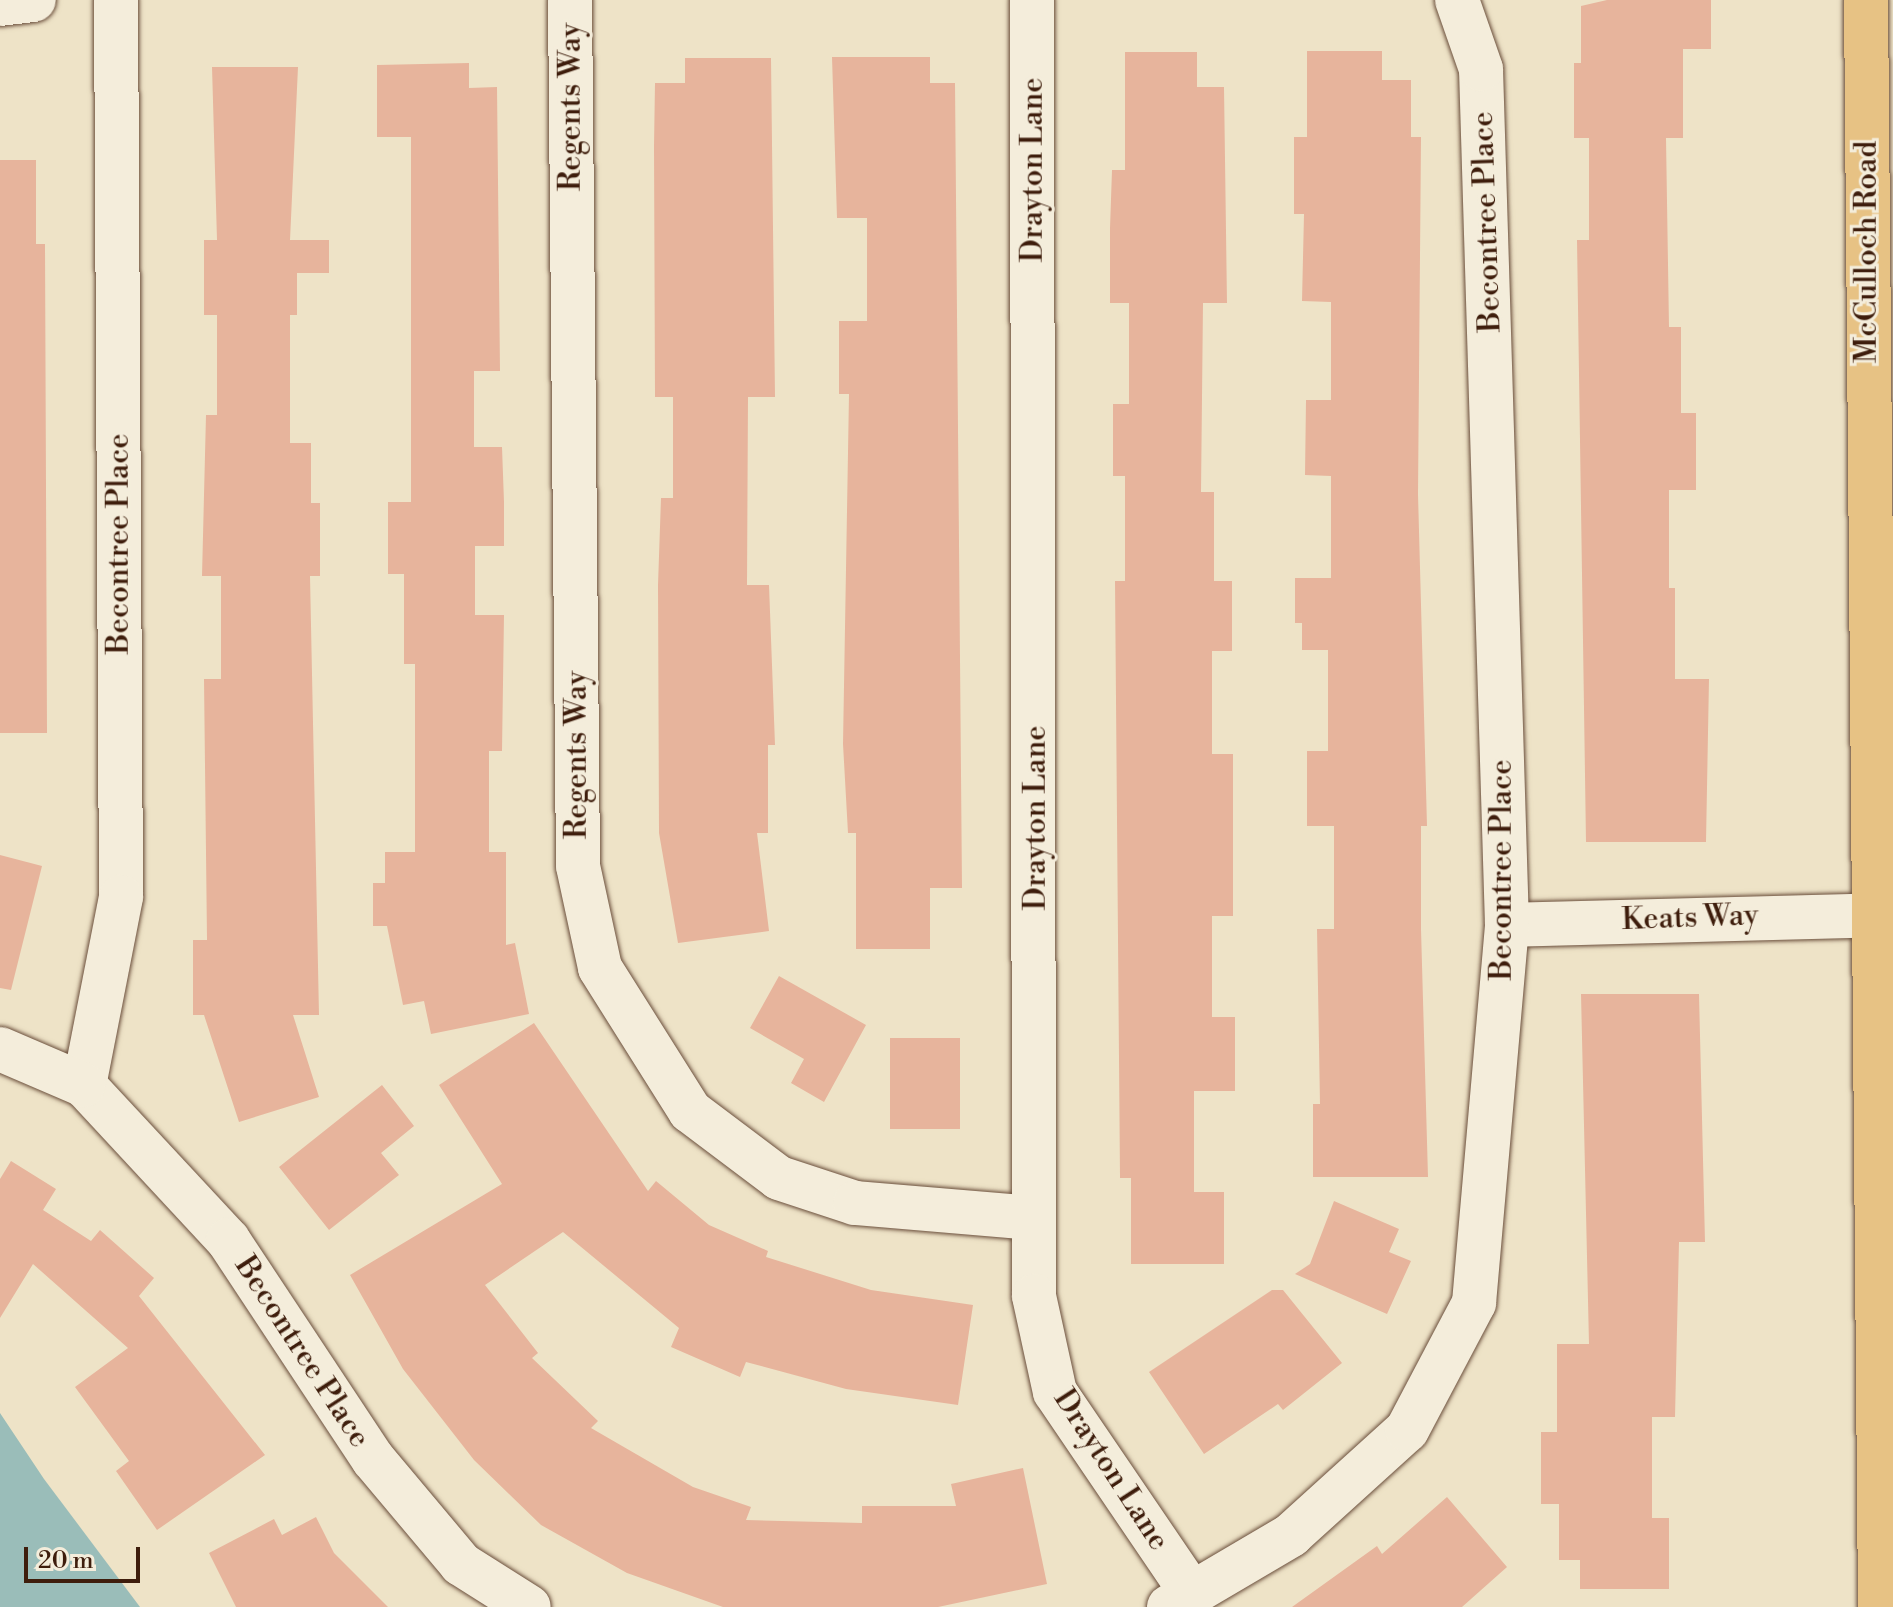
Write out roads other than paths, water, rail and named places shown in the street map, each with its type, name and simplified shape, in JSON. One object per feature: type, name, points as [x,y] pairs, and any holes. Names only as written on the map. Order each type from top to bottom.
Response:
[{"type":"main road","name":"McCulloch Road","points":[[1866,0],[1886,911],[1880,1607]]},
{"type":"street","points":[[0,4],[34,0]]},
{"type":"street","name":"Becontree Place","points":[[84,1085],[121,897],[116,0]]},
{"type":"street","name":"Regents Way","points":[[570,0],[578,866],[600,968],[690,1111],[779,1178],[855,1203],[1032,1218]]},
{"type":"street","name":"Drayton Lane","points":[[1032,0],[1034,1296],[1055,1392],[1180,1599]]},
{"type":"street","name":"Becontree Place","points":[[1180,1599],[1291,1535],[1407,1430],[1474,1303],[1507,925],[1481,69],[1457,0]]},
{"type":"street","name":"Keats Way","points":[[1507,925],[1886,911]]},
{"type":"street","name":"Becontree Place","points":[[0,1049],[84,1085],[228,1240],[402,1494],[461,1564],[529,1607]]},
{"type":"water","points":[[0,1413],[44,1479],[140,1607],[0,1607]]}]
